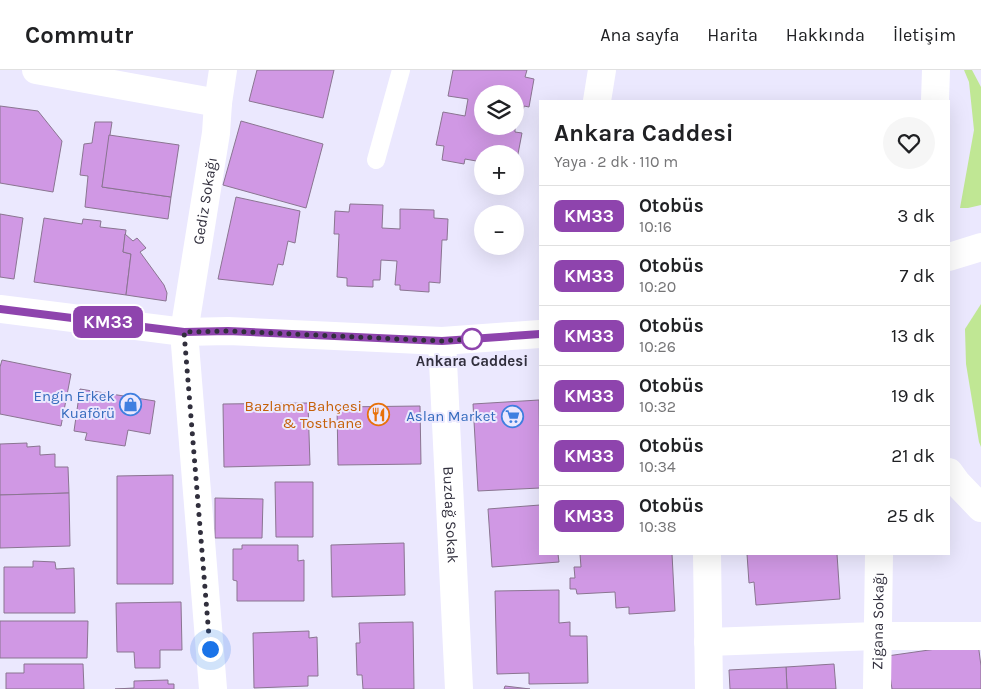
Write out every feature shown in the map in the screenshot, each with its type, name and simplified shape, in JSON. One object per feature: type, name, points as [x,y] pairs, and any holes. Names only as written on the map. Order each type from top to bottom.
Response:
[{"type":"street","points":[[36,70],[77,74],[218,103]]},
{"type":"street","name":"Gediz Sokağı","points":[[213,689],[184,332],[216,133],[223,70]]},
{"type":"street","points":[[597,100],[602,70]]},
{"type":"street","points":[[935,100],[936,70]]},
{"type":"street","points":[[950,257],[981,247]]},
{"type":"street","points":[[0,309],[184,332],[228,331],[442,341],[539,334]]},
{"type":"street","name":"Buzdağ Sokak","points":[[442,341],[459,689]]},
{"type":"street","points":[[950,473],[981,508]]},
{"type":"street","points":[[707,555],[709,689]]},
{"type":"street","name":"Zigana Sokağı","points":[[877,689],[879,555]]},
{"type":"street","points":[[708,642],[877,636],[981,636]]},
{"type":"lane","points":[[376,160],[400,70]]},
{"type":"green space","points":[[964,70],[972,70],[981,87],[981,205],[960,208],[974,130],[969,82]]},
{"type":"green space","points":[[981,304],[981,447],[966,364],[965,329]]},
{"type":"building","points":[[257,70],[334,70],[323,118],[249,101]]},
{"type":"building","points":[[453,70],[527,70],[525,77],[534,79],[529,107],[524,106],[524,85],[474,85],[474,135],[522,135],[520,145],[474,145],[474,161],[465,159],[464,164],[442,160],[444,146],[436,145],[443,112],[465,116],[468,99],[448,96]]},
{"type":"building","points":[[0,106],[38,111],[62,141],[53,192],[0,183]]},
{"type":"building","points":[[241,121],[323,144],[306,208],[223,185]]},
{"type":"building","points":[[95,122],[112,122],[102,187],[171,197],[168,219],[85,207],[88,176],[80,175],[84,144],[92,143]]},
{"type":"building","points":[[109,135],[179,145],[171,197],[102,187]]},
{"type":"building","points":[[236,197],[300,211],[295,243],[288,241],[283,265],[278,264],[273,285],[218,279]]},
{"type":"building","points":[[350,204],[383,205],[382,228],[400,229],[400,209],[434,210],[434,218],[448,219],[447,240],[442,240],[440,283],[429,282],[429,292],[400,290],[400,285],[395,285],[397,261],[381,260],[380,280],[373,280],[373,287],[347,286],[347,278],[337,277],[339,234],[334,234],[335,211],[349,212]]},
{"type":"building","points":[[0,214],[23,218],[14,279],[0,277]]},
{"type":"building","points":[[44,218],[82,224],[83,219],[101,221],[100,227],[126,230],[123,252],[131,254],[126,295],[34,282]]},
{"type":"building","points":[[125,234],[133,241],[137,238],[146,248],[140,252],[164,285],[167,293],[166,301],[126,295],[131,254],[123,252]]},
{"type":"building","points":[[2,360],[71,374],[61,426],[0,414],[0,367]]},
{"type":"building","points":[[80,389],[155,401],[150,434],[128,430],[125,446],[85,440],[87,433],[74,431]]},
{"type":"building","points":[[539,400],[539,488],[478,491],[473,404]]},
{"type":"building","points":[[308,403],[310,465],[224,467],[223,404]]},
{"type":"building","points":[[420,406],[421,464],[338,465],[337,407]]},
{"type":"building","points":[[27,443],[27,447],[40,446],[40,455],[55,454],[55,467],[68,467],[69,493],[0,495],[0,444]]},
{"type":"building","points":[[173,475],[173,584],[117,584],[117,476]]},
{"type":"building","points":[[275,482],[313,482],[313,537],[276,537]]},
{"type":"building","points":[[69,493],[70,546],[0,548],[0,495]]},
{"type":"building","points":[[215,498],[263,499],[262,538],[215,538]]},
{"type":"building","points":[[539,505],[539,555],[558,555],[559,562],[492,567],[488,509]]},
{"type":"building","points":[[404,543],[405,595],[332,597],[331,545]]},
{"type":"building","points":[[242,545],[298,545],[298,561],[304,560],[304,601],[237,601],[237,581],[233,580],[233,549],[242,549]]},
{"type":"building","points":[[580,555],[672,555],[675,611],[629,614],[629,607],[616,608],[615,592],[577,594],[576,589],[570,589],[570,578],[575,578],[574,567],[581,567]]},
{"type":"building","points":[[747,555],[837,555],[840,599],[756,605],[754,582],[749,583]]},
{"type":"building","points":[[33,561],[55,562],[56,569],[74,568],[75,613],[4,613],[4,567],[33,567]]},
{"type":"building","points":[[559,590],[559,623],[570,622],[570,636],[587,636],[588,683],[529,684],[529,673],[497,674],[495,591]]},
{"type":"building","points":[[181,602],[182,650],[160,650],[160,668],[135,668],[134,652],[117,652],[116,603]]},
{"type":"building","points":[[0,621],[88,621],[87,658],[0,658]]},
{"type":"building","points":[[413,622],[414,689],[363,689],[362,675],[357,675],[356,643],[360,643],[359,623]]},
{"type":"building","points":[[309,631],[309,638],[317,637],[318,676],[308,676],[308,686],[254,688],[253,633]]},
{"type":"building","points":[[978,643],[981,689],[892,689],[887,656]]},
{"type":"building","points":[[24,664],[83,664],[84,689],[6,689],[6,673],[24,673]]},
{"type":"building","points":[[834,664],[836,689],[787,689],[786,667]]},
{"type":"building","points":[[786,667],[787,689],[730,689],[729,670]]},
{"type":"building","points":[[168,680],[168,684],[174,684],[174,689],[115,689],[134,688],[134,681]]},
{"type":"building","points":[[505,686],[530,689],[504,689]]},
{"type":"bus line","name":"KM33","points":[[0,309],[184,332],[228,331],[442,341],[539,334]]},
{"type":"place","name":"Ankara Caddesi","points":[[472,339]]},
{"type":"place","name":"Engin Erkek Kuaförü","points":[[131,405]]},
{"type":"place","name":"Bazlama Bahçesi & Tosthane","points":[[378,415]]},
{"type":"place","name":"Aslan Market","points":[[512,416]]},
{"type":"route","points":[[210,649],[184,332],[228,331],[442,341],[481,338],[472,339]]}]
